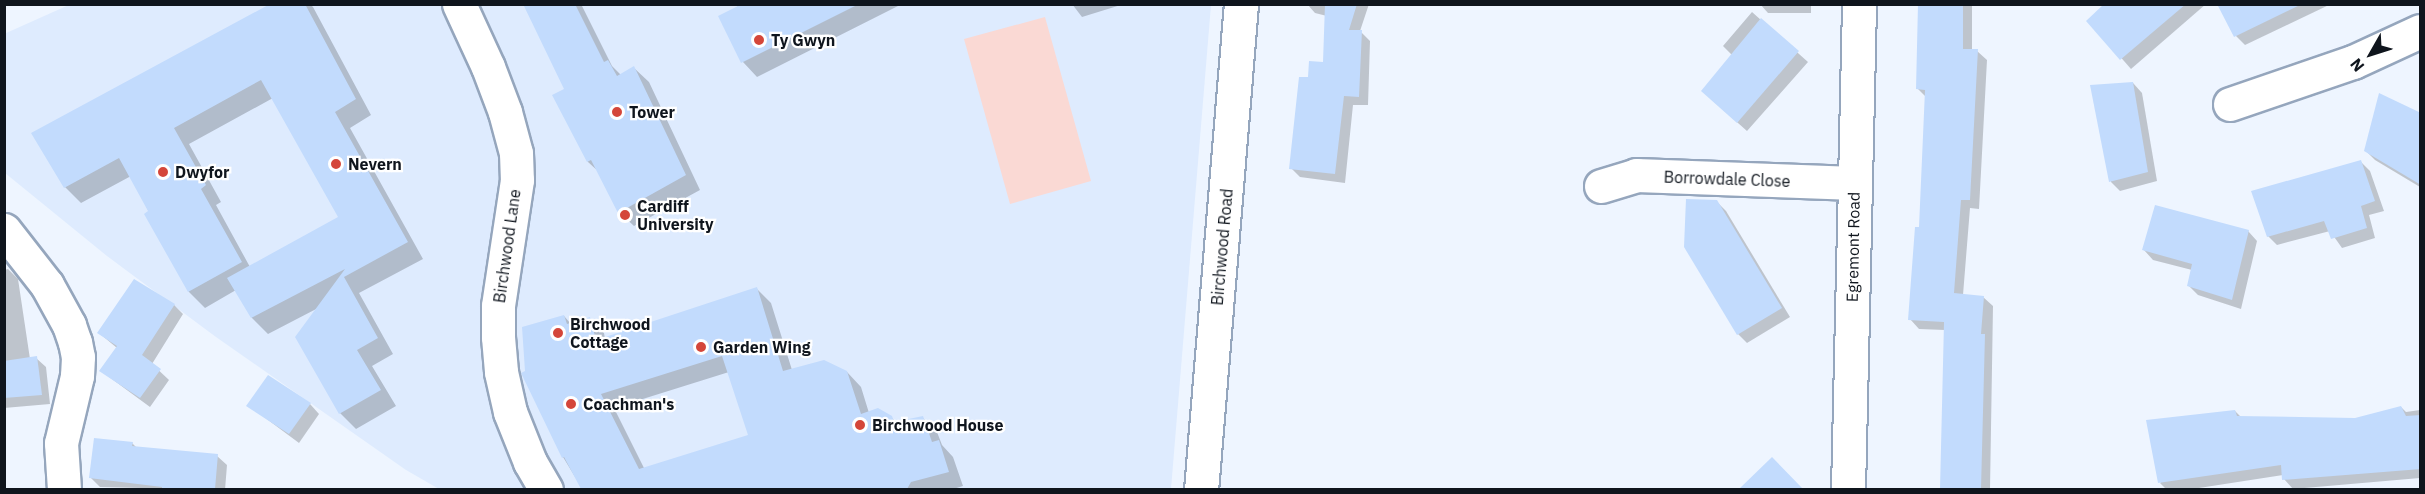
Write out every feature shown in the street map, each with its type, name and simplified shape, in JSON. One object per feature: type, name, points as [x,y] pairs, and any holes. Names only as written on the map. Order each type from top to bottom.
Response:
[{"type":"street","name":"Birchwood Lane","points":[[459,4],[495,85],[516,153],[517,180],[498,306],[501,372],[510,412],[530,462],[546,489]]},
{"type":"street","name":"Birchwood Road","points":[[1201,489],[1241,4]]},
{"type":"street","name":"Egremont Road","points":[[1848,489],[1859,4]]},
{"type":"street","points":[[2230,105],[2354,62],[2421,31]]},
{"type":"street","name":"Borrowdale Close","points":[[1601,186],[1636,175],[1855,183]]},
{"type":"street","points":[[4,230],[59,304],[69,325],[78,357],[78,376],[61,443],[64,489]]},
{"type":"shaded area","name":"Cardiff University","points":[[71,4],[1211,5],[1171,489],[439,489],[406,470],[216,337],[107,256],[5,173],[4,34]]},
{"type":"shaded area","points":[[1045,17],[1091,181],[1010,204],[964,39]]},
{"type":"building","points":[[270,4],[305,4],[356,99],[335,112],[408,242],[344,277],[378,338],[357,350],[381,390],[339,414],[295,337],[345,269],[251,318],[227,278],[338,217],[261,80],[174,128],[206,185],[201,189],[242,262],[188,292],[144,214],[148,211],[119,158],[64,188],[31,133]]},
{"type":"building","points":[[523,4],[575,4],[604,62],[608,60],[617,76],[634,66],[686,175],[618,213],[591,160],[587,162],[552,95],[564,89]]},
{"type":"building","name":"Ty Gwyn","points":[[742,4],[859,4],[741,63],[718,16]]},
{"type":"building","points":[[1325,4],[1357,4],[1349,30],[1362,30],[1359,97],[1344,96],[1335,174],[1289,169],[1299,77],[1308,77],[1309,61],[1323,62]]},
{"type":"building","points":[[1918,4],[1963,4],[1963,49],[1978,49],[1970,200],[1961,200],[1954,293],[1984,296],[1981,334],[1985,334],[1981,489],[1940,489],[1944,322],[1908,320],[1915,227],[1919,227],[1925,90],[1916,89]]},
{"type":"building","points":[[2104,4],[2186,4],[2120,60],[2086,21]]},
{"type":"building","points":[[2217,4],[2302,4],[2234,37]]},
{"type":"building","points":[[1761,18],[1799,51],[1737,123],[1701,91]]},
{"type":"building","points":[[2133,82],[2148,172],[2109,182],[2090,85]]},
{"type":"building","points":[[2379,93],[2421,113],[2421,185],[2364,151]]},
{"type":"building","points":[[2361,160],[2375,201],[2361,206],[2367,228],[2331,239],[2324,221],[2267,237],[2251,191]]},
{"type":"building","points":[[1686,199],[1717,200],[1782,308],[1737,335],[1684,247]]},
{"type":"building","points":[[2155,205],[2249,230],[2232,300],[2187,286],[2192,264],[2142,250]]},
{"type":"building","points":[[134,279],[175,304],[142,355],[161,369],[140,398],[99,371],[117,346],[97,333]]},
{"type":"building","points":[[757,287],[783,371],[824,360],[847,371],[861,414],[878,408],[892,416],[894,422],[923,416],[932,442],[939,440],[949,472],[911,482],[907,489],[581,489],[564,457],[562,458],[521,373],[525,371],[522,327],[564,315],[567,324],[590,317],[596,340]],"holes":[[[722,356],[748,435],[639,469],[601,394]]]},
{"type":"building","points":[[37,356],[42,395],[4,398],[4,361]]},
{"type":"building","points":[[268,375],[311,403],[289,434],[246,406]]},
{"type":"building","points":[[2401,406],[2406,416],[2421,415],[2421,469],[2282,480],[2281,465],[2158,483],[2146,420],[2235,410],[2237,416],[2355,418]]},
{"type":"building","points":[[94,438],[133,442],[132,446],[218,454],[215,489],[162,489],[162,487],[89,478]]},
{"type":"building","points":[[1772,457],[1803,489],[1739,489]]},
{"type":"place","name":"Ty Gwyn","points":[[759,40]]},
{"type":"place","name":"Tower","points":[[617,112]]},
{"type":"place","name":"Nevern","points":[[336,164]]},
{"type":"place","name":"Dwyfor","points":[[163,172]]},
{"type":"place","name":"Cardiff University","points":[[625,215]]},
{"type":"place","name":"Birchwood Cottage","points":[[558,333]]},
{"type":"place","name":"Garden Wing","points":[[701,347]]},
{"type":"place","name":"Coachman's","points":[[571,404]]},
{"type":"place","name":"Birchwood House","points":[[860,425]]}]
